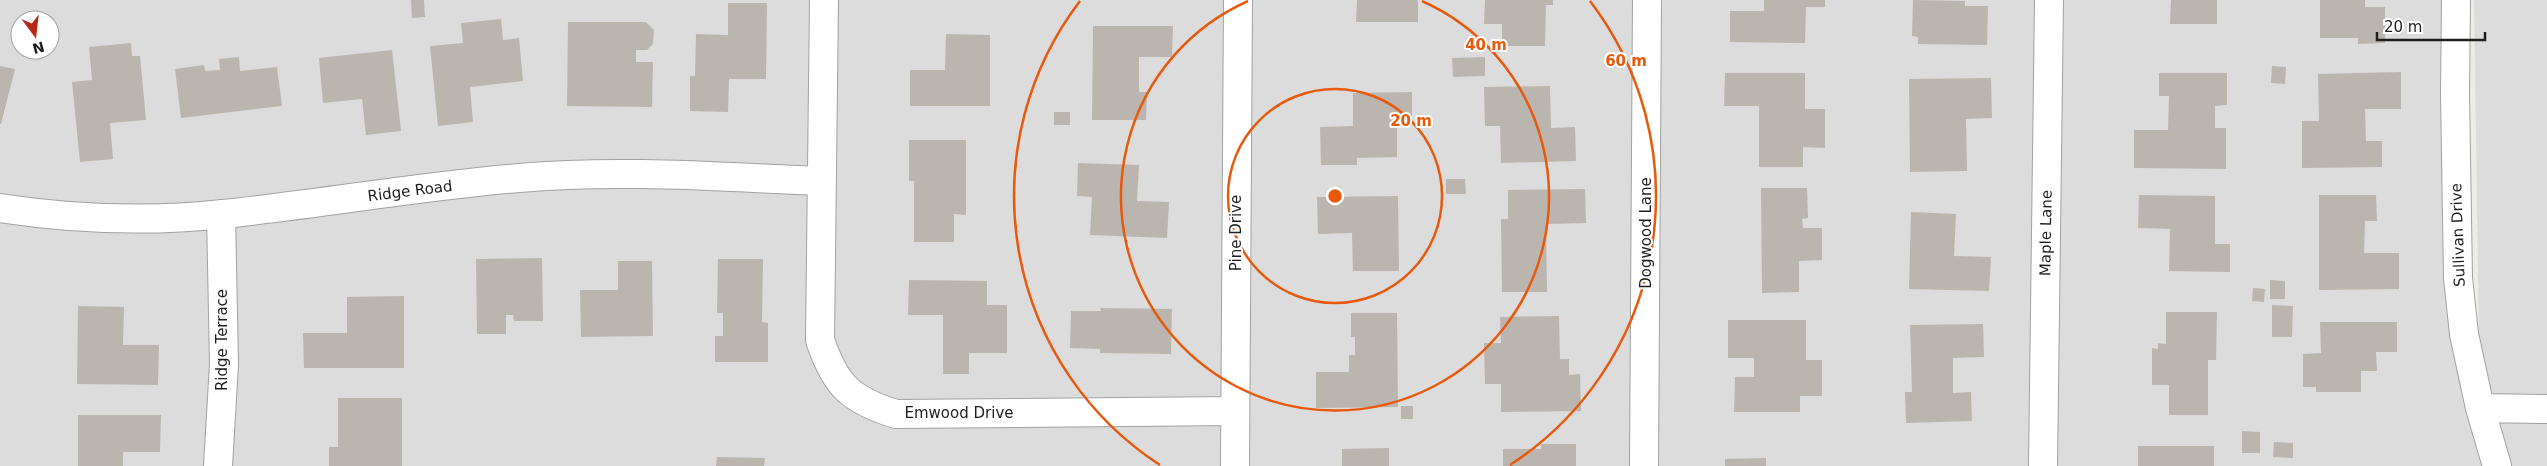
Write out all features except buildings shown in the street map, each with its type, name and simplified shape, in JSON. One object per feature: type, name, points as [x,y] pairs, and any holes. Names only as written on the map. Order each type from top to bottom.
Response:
[{"type":"street","name":"Emwood Drive","points":[[824,0],[820,340],[829,366],[846,389],[870,406],[896,414],[1235,411]]},
{"type":"street","name":"Pine Drive","points":[[1235,466],[1238,0]]},
{"type":"street","name":"Dogwood Lane","points":[[1644,466],[1647,0]]},
{"type":"street","name":"Maple Lane","points":[[2043,466],[2050,0]]},
{"type":"street","name":"Sullivan Drive","points":[[2456,0],[2458,278],[2464,334],[2480,408],[2497,466]]},
{"type":"street","name":"Ridge Road","points":[[0,208],[36,213],[122,218],[221,214],[518,178],[573,174],[610,173],[821,181]]},
{"type":"street","name":"Ridge Terrace","points":[[218,466],[224,364],[221,214]]},
{"type":"street","points":[[2480,408],[2547,409]]},
{"type":"shaded area","points":[[0,0],[2456,0],[2455,93],[2480,405],[2474,0],[2547,0],[2547,466],[0,466]]}]
